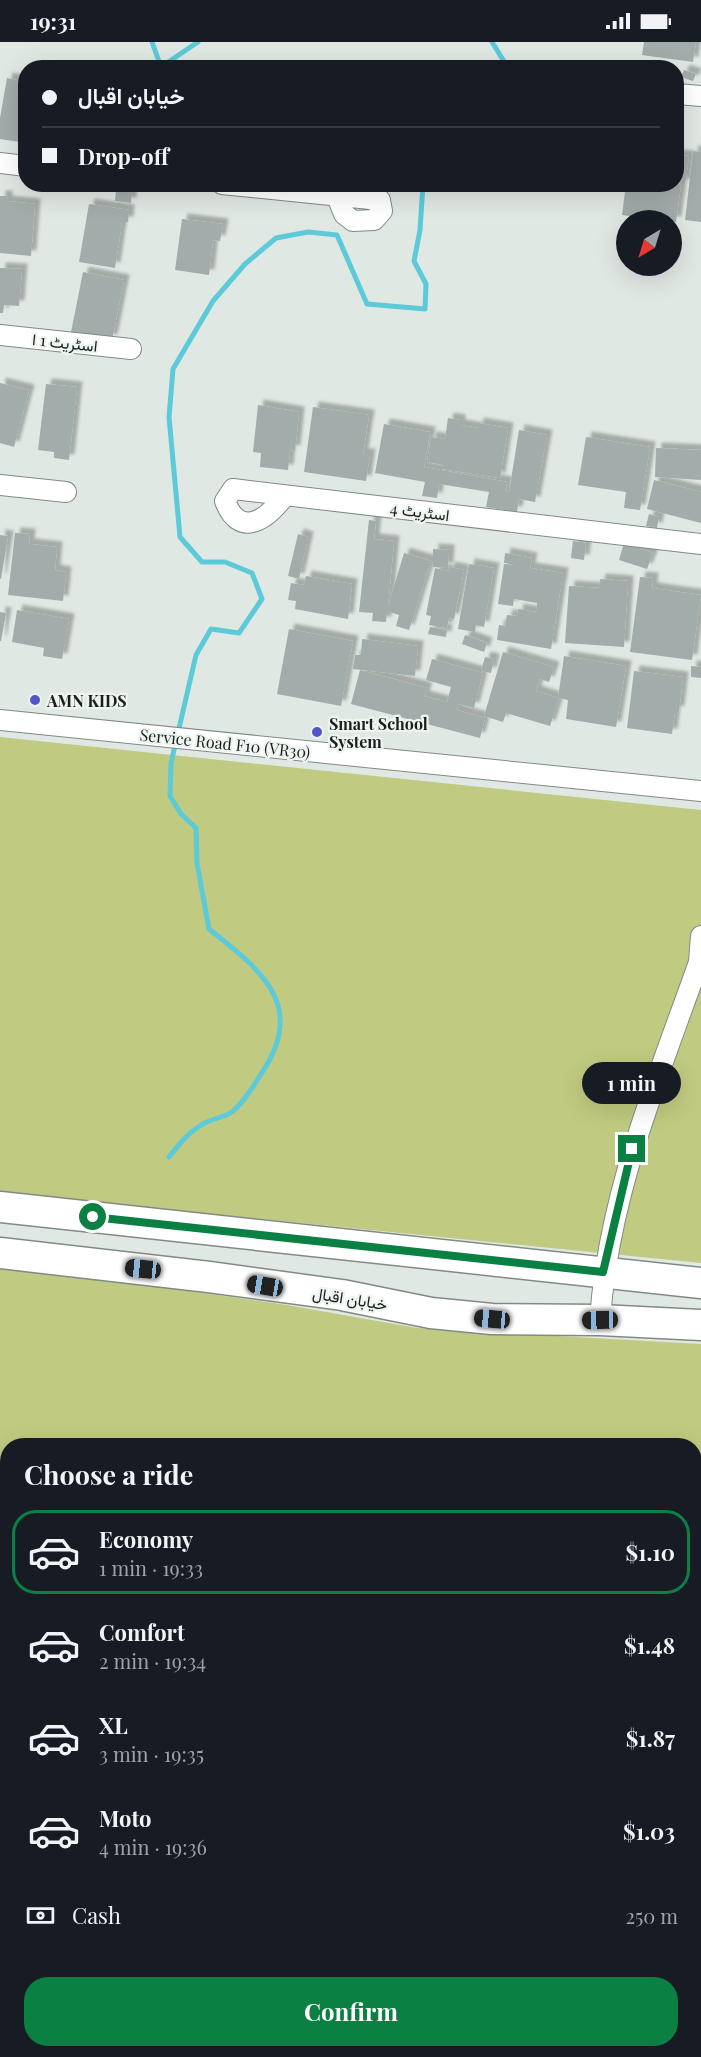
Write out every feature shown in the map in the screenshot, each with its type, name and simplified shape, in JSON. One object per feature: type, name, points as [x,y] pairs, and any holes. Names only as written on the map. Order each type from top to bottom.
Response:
[{"type":"main road","points":[[0,1207],[701,1283]]},
{"type":"main road","name":"خیابان اقبال","points":[[0,1254],[209,1276],[284,1289],[342,1295],[431,1313],[536,1321],[600,1320],[701,1325]]},
{"type":"street","points":[[684,94],[701,96]]},
{"type":"street","points":[[0,163],[18,165]]},
{"type":"street","points":[[301,192],[380,200],[382,211],[375,220],[353,222],[344,214],[338,199]]},
{"type":"street","name":"اسٹریٹ 1 ا","points":[[0,335],[131,349]]},
{"type":"street","points":[[0,485],[66,492]]},
{"type":"street","name":"اسٹریٹ 4","points":[[283,498],[272,512],[253,523],[242,521],[229,511],[225,501],[233,489],[701,544]]},
{"type":"street","name":"Service Road F10 (VR30)","points":[[0,720],[701,791]]},
{"type":"street","points":[[600,1320],[603,1272],[632,1149],[699,962],[701,936]]},
{"type":"green space","points":[[0,737],[701,810],[701,1263],[0,1193]]},
{"type":"green space","points":[[0,1264],[287,1305],[417,1328],[701,1344],[701,1438],[0,1438]]},
{"type":"building","points":[[644,42],[696,42],[693,62],[642,55]]},
{"type":"building","points":[[684,70],[696,74],[693,81],[684,78]]},
{"type":"building","points":[[7,78],[18,80],[18,142],[0,139],[0,118]]},
{"type":"building","points":[[693,151],[701,152],[701,222],[685,220]]},
{"type":"building","points":[[684,156],[689,156],[685,184],[684,184]]},
{"type":"building","points":[[116,192],[132,192],[131,203],[115,201]]},
{"type":"building","points":[[625,192],[680,192],[678,210],[623,210]]},
{"type":"building","points":[[0,196],[7,196],[7,201],[35,204],[31,256],[0,253]]},
{"type":"building","points":[[89,204],[129,210],[128,222],[122,222],[115,268],[79,262]]},
{"type":"building","points":[[182,219],[223,224],[220,241],[213,240],[209,275],[175,270]]},
{"type":"building","points":[[0,268],[22,269],[19,306],[4,305],[3,313],[0,313]]},
{"type":"building","points":[[83,272],[124,280],[112,340],[71,332]]},
{"type":"building","points":[[0,383],[29,390],[14,447],[0,443]]},
{"type":"building","points":[[46,384],[77,387],[69,460],[54,458],[54,452],[38,450]]},
{"type":"building","points":[[258,405],[299,412],[295,451],[290,450],[288,470],[260,467],[261,453],[253,452]]},
{"type":"building","points":[[313,407],[369,415],[363,454],[370,454],[366,481],[304,472]]},
{"type":"building","points":[[448,418],[460,420],[460,425],[478,428],[478,423],[508,428],[500,478],[442,469],[443,465],[427,462],[431,437],[445,439]]},
{"type":"building","points":[[384,424],[430,432],[424,467],[507,482],[505,491],[509,492],[519,430],[547,435],[535,502],[519,499],[517,512],[486,507],[489,492],[439,484],[437,498],[422,496],[425,482],[375,473]]},
{"type":"building","points":[[586,437],[650,447],[640,510],[624,508],[626,492],[578,485]]},
{"type":"building","points":[[656,448],[701,450],[701,480],[655,477]]},
{"type":"building","points":[[654,480],[701,492],[701,523],[647,509]]},
{"type":"building","points":[[649,514],[659,517],[657,528],[646,526]]},
{"type":"building","points":[[369,520],[376,521],[374,539],[394,541],[388,606],[404,553],[431,561],[409,630],[396,626],[399,615],[387,611],[386,622],[372,621],[373,613],[359,612]]},
{"type":"building","points":[[15,533],[30,534],[29,544],[57,547],[55,570],[66,572],[63,601],[8,595]]},
{"type":"building","points":[[298,534],[308,537],[299,579],[288,576]]},
{"type":"building","points":[[0,535],[8,536],[1,579],[0,579]]},
{"type":"building","points":[[573,541],[586,543],[584,560],[571,558]]},
{"type":"building","points":[[624,543],[653,553],[647,569],[619,560]]},
{"type":"building","points":[[433,549],[449,550],[448,568],[433,567]]},
{"type":"building","points":[[505,553],[532,558],[530,568],[563,573],[551,649],[497,640],[499,625],[505,626],[507,615],[517,616],[518,609],[536,612],[537,603],[514,599],[513,606],[498,604],[504,564],[517,565],[504,563]]},
{"type":"building","points":[[469,564],[494,568],[484,627],[476,625],[475,632],[458,629]]},
{"type":"building","points":[[450,567],[464,570],[454,619],[449,618],[447,628],[429,625],[431,616],[426,615],[435,568],[448,571],[448,573]]},
{"type":"building","points":[[306,576],[352,584],[348,619],[295,609],[296,601],[288,600],[291,583],[304,585]]},
{"type":"building","points":[[640,577],[653,578],[652,588],[701,595],[692,660],[630,652]]},
{"type":"building","points":[[600,579],[628,581],[624,647],[565,643],[569,586],[599,588]]},
{"type":"building","points":[[17,610],[69,619],[62,659],[43,656],[44,648],[12,642]]},
{"type":"building","points":[[0,612],[6,613],[1,641],[0,641]]},
{"type":"building","points":[[430,627],[447,630],[446,637],[428,634]]},
{"type":"building","points":[[289,629],[353,641],[341,706],[277,694]]},
{"type":"building","points":[[465,635],[487,643],[484,652],[462,644]]},
{"type":"building","points":[[362,639],[418,646],[415,676],[353,669],[355,655],[361,655]]},
{"type":"building","points":[[503,652],[554,667],[549,682],[540,679],[536,691],[558,698],[564,656],[626,666],[616,727],[566,719],[568,700],[559,698],[550,726],[506,713],[503,722],[484,716]]},
{"type":"building","points":[[485,657],[494,659],[491,673],[481,671]]},
{"type":"building","points":[[432,659],[483,673],[474,708],[458,704],[457,710],[485,718],[480,738],[351,704],[360,670],[427,688],[424,696],[447,702],[451,687],[426,680]]},
{"type":"building","points":[[691,666],[701,667],[701,678],[691,677]]},
{"type":"building","points":[[634,671],[683,677],[679,711],[675,711],[672,734],[627,728]]},
{"type":"waterway","points":[[152,42],[158,60]]},
{"type":"waterway","points":[[171,60],[198,42]]},
{"type":"waterway","points":[[492,42],[503,60]]},
{"type":"waterway","points":[[169,1157],[197,1128],[228,1114],[239,1106],[255,1084],[274,1050],[280,1028],[279,1009],[272,991],[261,975],[246,959],[209,929],[197,863],[196,828],[181,814],[170,796],[171,763],[196,655],[211,629],[239,633],[262,599],[252,573],[225,562],[202,562],[180,537],[169,417],[173,369],[213,301],[245,264],[276,238],[308,232],[337,235],[367,304],[425,309],[426,284],[414,261],[420,230],[422,192]]},
{"type":"place","name":"AMN KIDS","points":[[35,700]]},
{"type":"place","name":"Smart School System","points":[[317,732]]},
{"type":"route","points":[[93,1217],[603,1272],[632,1149]]}]
